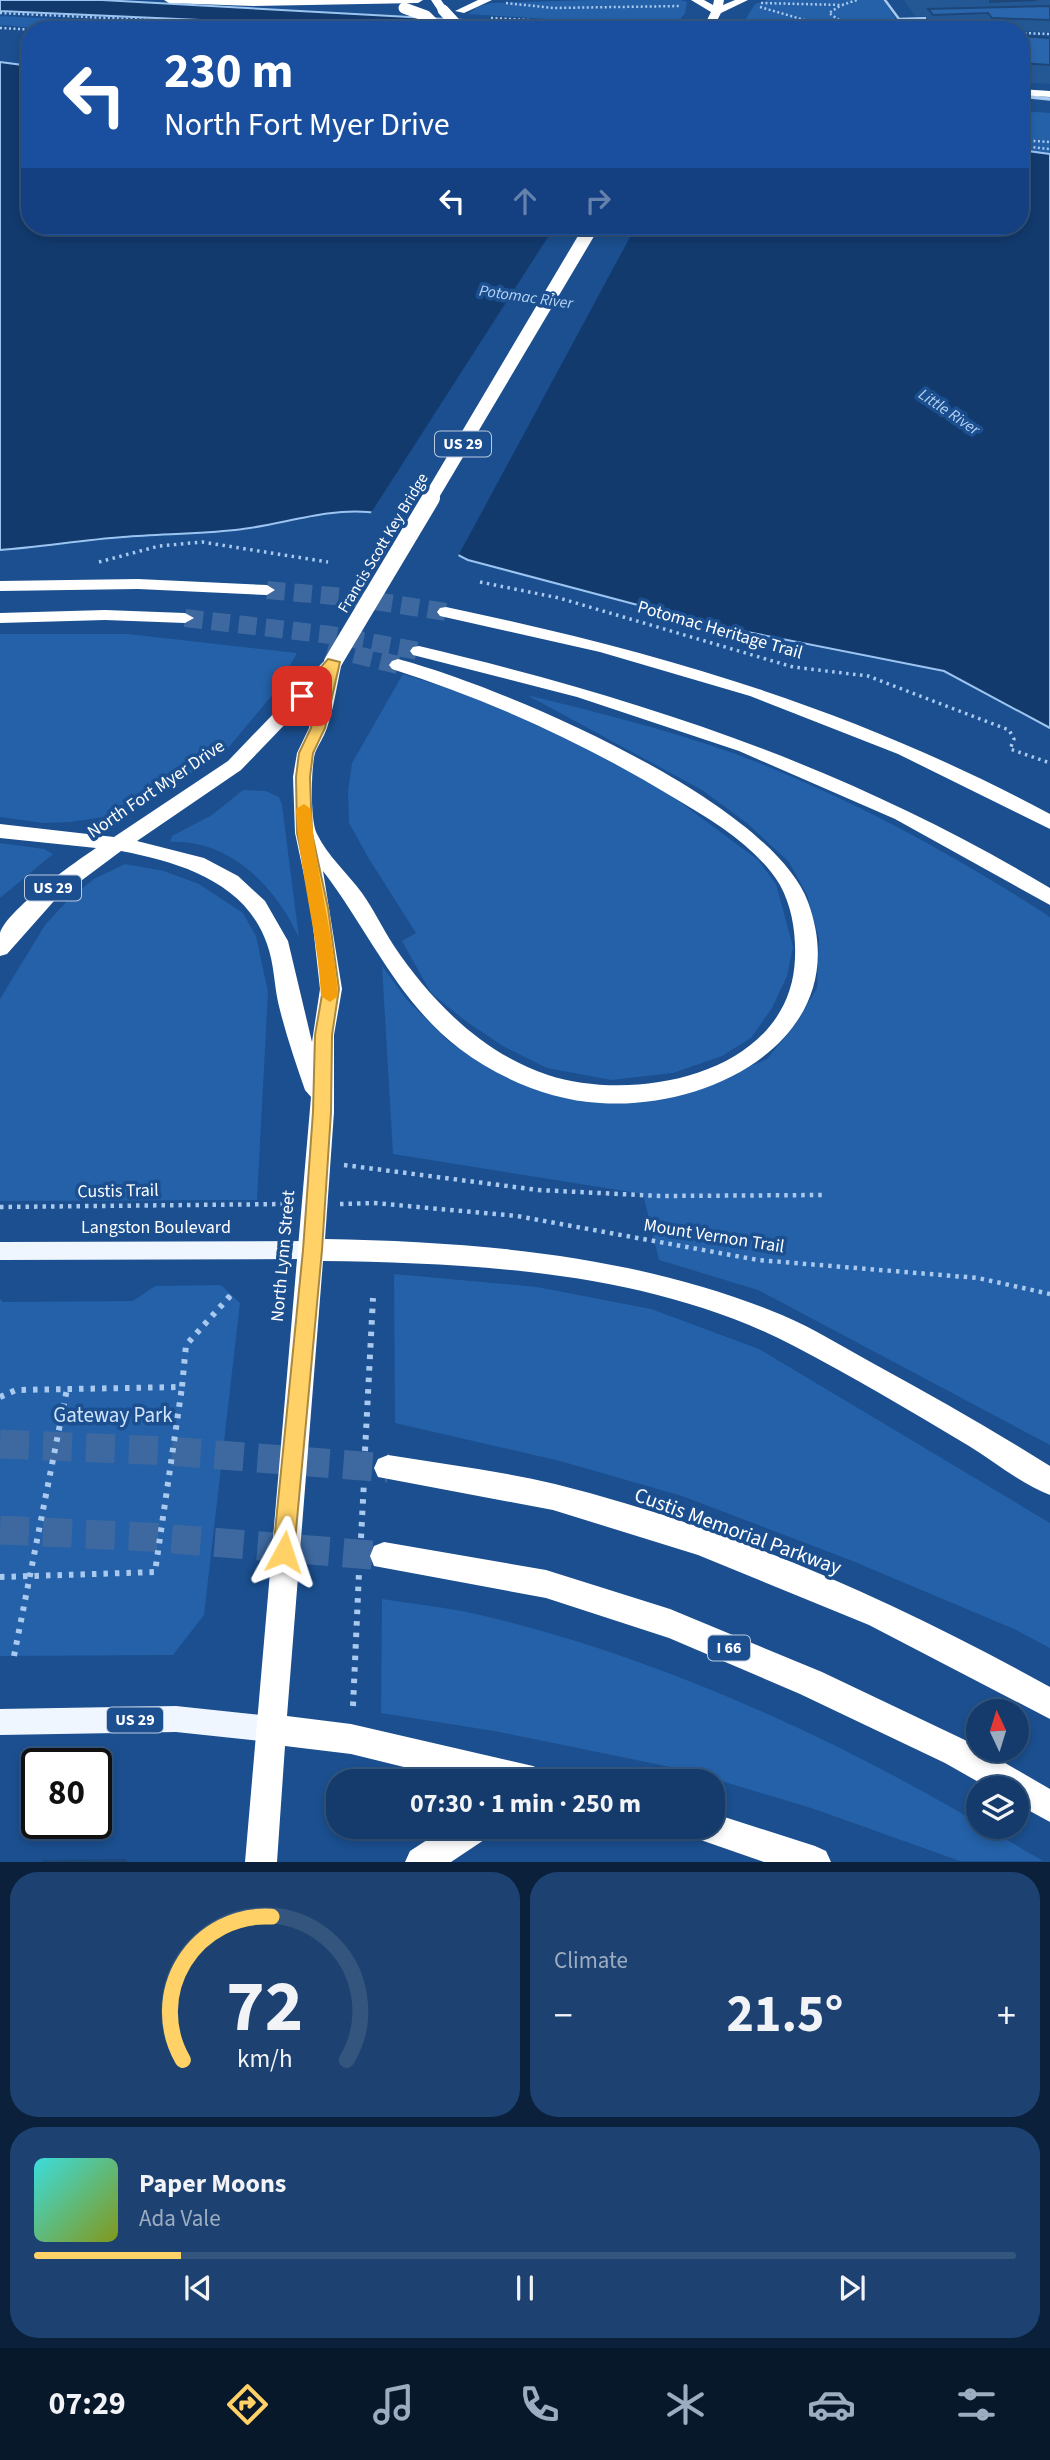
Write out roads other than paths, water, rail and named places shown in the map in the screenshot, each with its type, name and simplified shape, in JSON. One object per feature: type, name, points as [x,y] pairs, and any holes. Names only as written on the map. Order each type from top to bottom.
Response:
[{"type":"highway","points":[[169,0],[228,3],[418,0]]},
{"type":"highway","points":[[436,0],[453,21]]},
{"type":"highway","points":[[459,21],[460,11],[487,0]]},
{"type":"highway","points":[[353,2],[404,8],[426,16],[431,21]]},
{"type":"highway","points":[[691,2],[718,6],[748,2]]},
{"type":"highway","points":[[1029,99],[1050,100]]},
{"type":"highway","name":"Francis Scott Key Bridge","points":[[333,662],[587,235]]},
{"type":"highway","points":[[0,586],[138,584],[267,590]]},
{"type":"highway","points":[[446,612],[626,652],[805,706],[939,763],[1050,822]]},
{"type":"highway","points":[[0,618],[105,615],[185,618]]},
{"type":"highway","points":[[419,651],[627,707],[786,764],[909,818],[1050,898]]},
{"type":"highway","name":"North Lynn Street","points":[[261,1861],[319,1165],[323,1035],[331,989],[321,908],[305,833],[303,786],[306,753],[318,728],[333,662]]},
{"type":"highway","name":"North Fort Myer Drive","points":[[0,948],[32,908],[62,881],[221,776],[249,752],[333,662]]},
{"type":"highway","points":[[305,833],[359,903],[407,980],[440,1020],[485,1055],[529,1078],[601,1094],[651,1094],[676,1089],[700,1082],[745,1060],[775,1035],[794,1007],[802,989],[806,957],[802,919],[790,886],[759,848],[696,802],[579,734],[488,695],[398,665]]},
{"type":"highway","points":[[0,831],[115,845],[188,859],[214,870],[252,898],[266,916],[277,941],[287,993],[322,1112]]},
{"type":"highway","points":[[312,1250],[467,1254],[558,1264],[719,1303],[772,1322],[819,1347],[1050,1482]]},
{"type":"highway","name":"Custis Memorial Parkway","points":[[372,1468],[574,1502],[712,1547],[858,1606],[1009,1679],[1050,1704]]},
{"type":"highway","name":"I 66","points":[[368,1552],[546,1584],[670,1624],[811,1683],[956,1752],[1050,1806]]},
{"type":"highway","points":[[270,1729],[351,1739],[478,1769]]},
{"type":"highway","points":[[725,1833],[815,1861]]},
{"type":"highway","points":[[421,1861],[457,1839]]},
{"type":"main road","name":"Langston Boulevard","points":[[0,1251],[312,1250]]},
{"type":"main road","name":"US 29","points":[[1,1723],[176,1719],[270,1729]]},
{"type":"lane","points":[[885,0],[900,19],[940,18]]},
{"type":"water","points":[[0,0],[102,0],[483,21],[222,21],[0,11]]},
{"type":"water","points":[[0,62],[21,65],[21,235],[1029,235],[1029,151],[1050,154],[1050,728],[944,671],[717,626],[468,560],[408,525],[368,512],[318,515],[235,530],[108,538],[0,550]]},
{"type":"tunnel","points":[[267,590],[355,598],[446,612]]},
{"type":"tunnel","points":[[185,618],[331,635],[419,651]]},
{"type":"tunnel","points":[[328,648],[398,665]]},
{"type":"tunnel","points":[[0,1444],[168,1451],[388,1468]]},
{"type":"tunnel","points":[[0,1530],[149,1537],[384,1556]]},
{"type":"water label","name":"Potomac River","points":[[526,297]]},
{"type":"water label","name":"Little River","points":[[949,412]]},
{"type":"park label","name":"Gateway Park","points":[[113,1415]]}]
